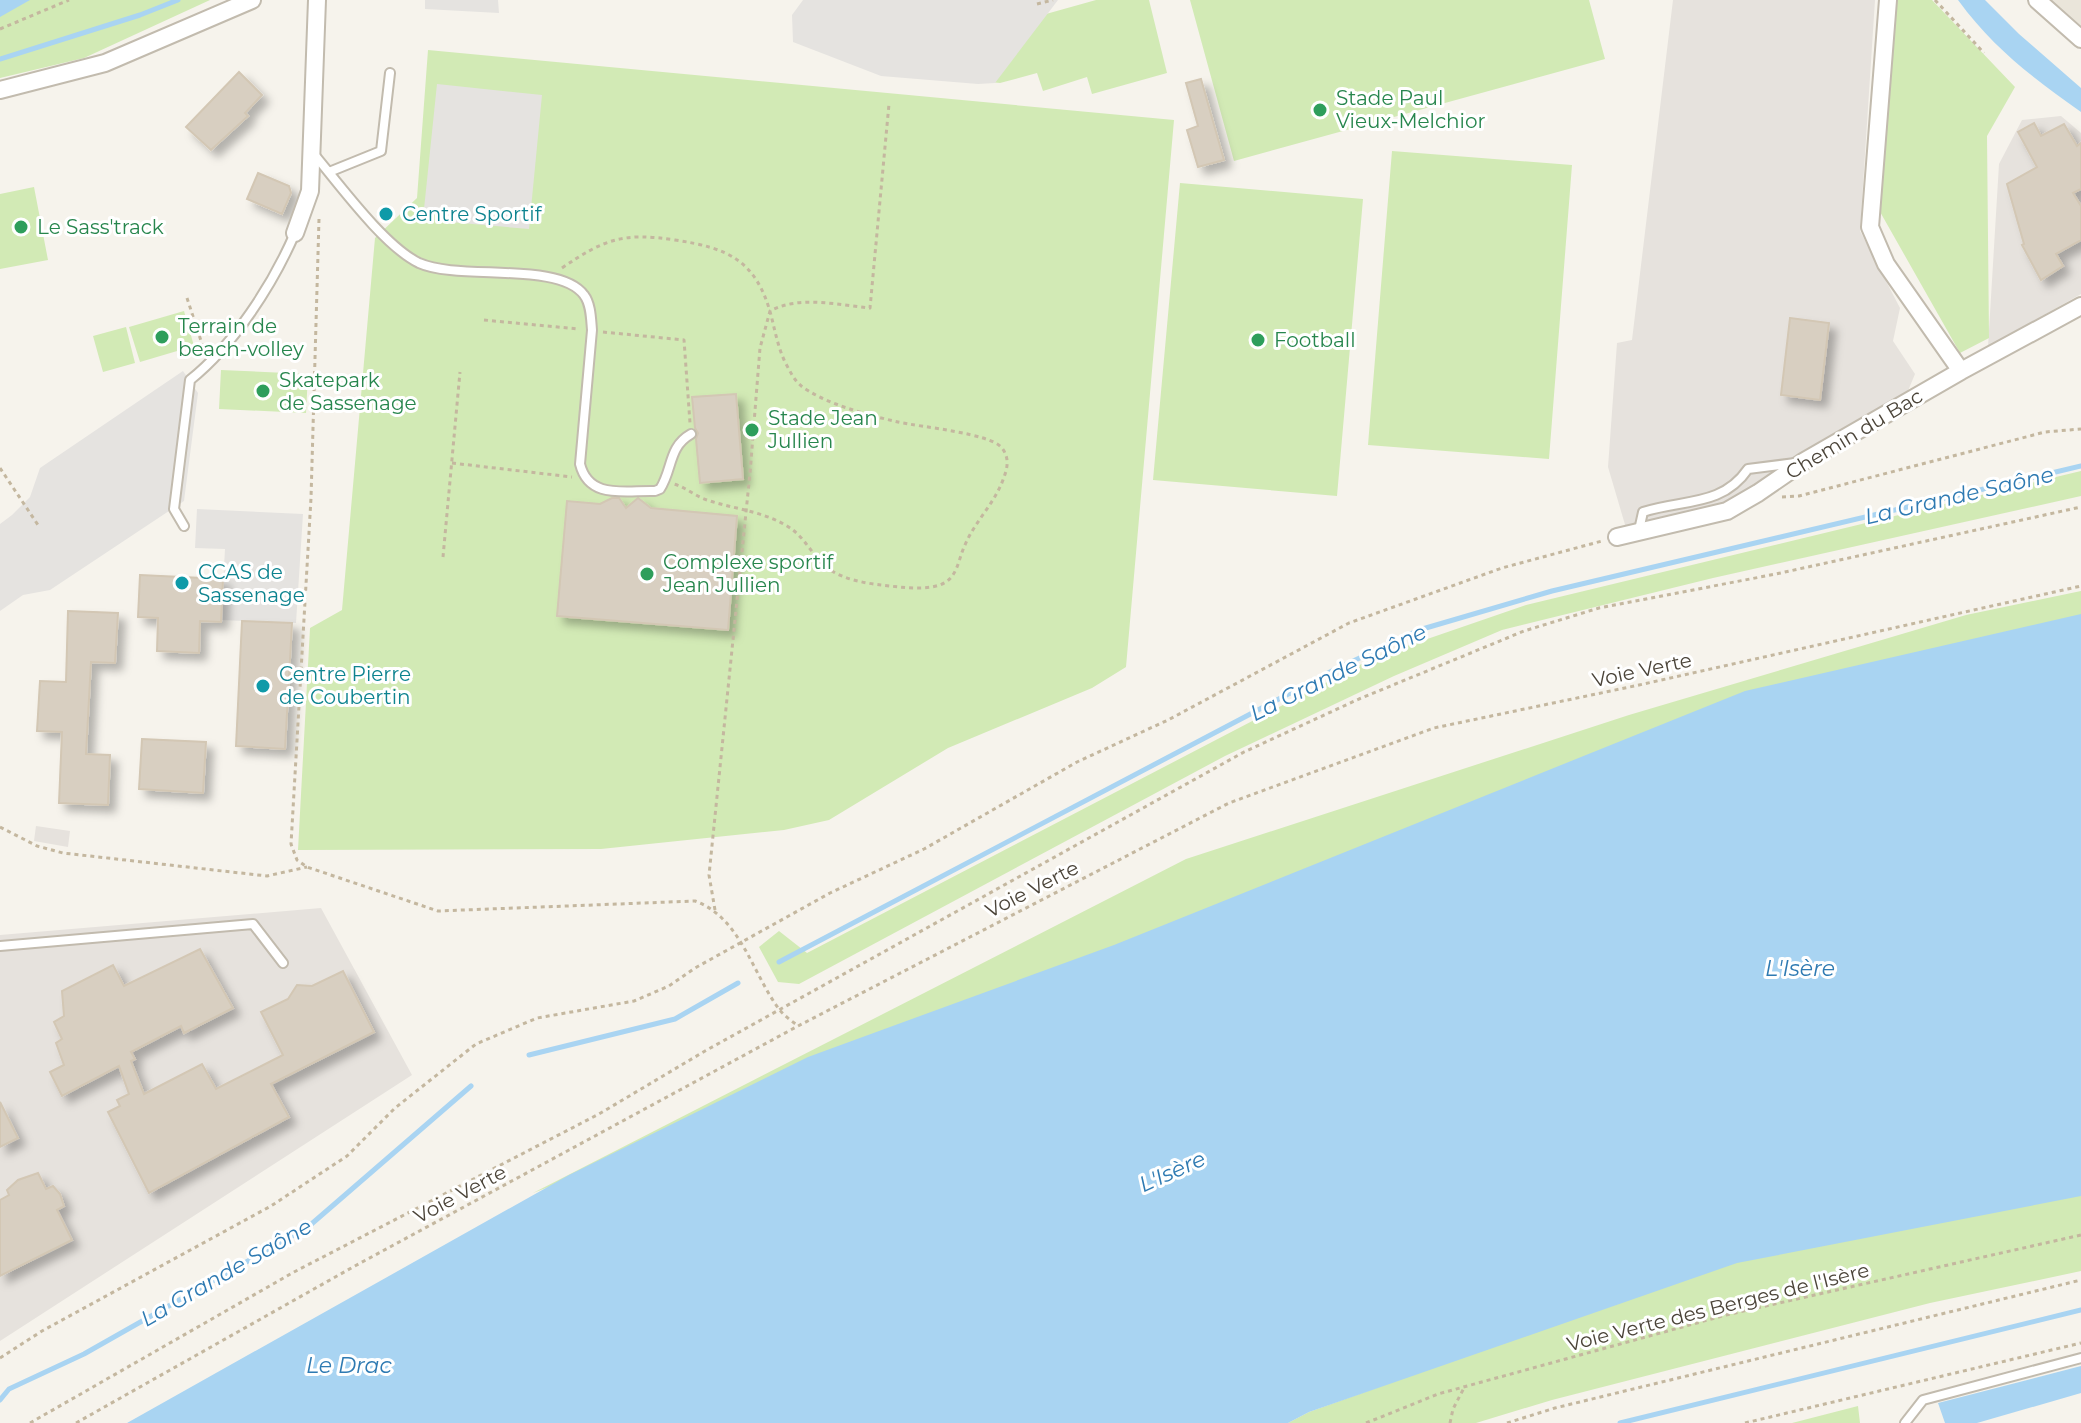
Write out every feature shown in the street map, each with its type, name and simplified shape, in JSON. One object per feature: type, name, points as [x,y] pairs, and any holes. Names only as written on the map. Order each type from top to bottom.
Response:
[{"type":"street","points":[[0,90],[105,63],[252,0]]},
{"type":"street","points":[[301,0],[316,20]]},
{"type":"street","points":[[295,233],[310,191],[317,0]]},
{"type":"street","points":[[1888,0],[1870,227],[1886,264],[1961,371]]},
{"type":"street","points":[[2037,0],[2081,39]]},
{"type":"street","name":"Chemin du Bac","points":[[1617,537],[1727,511],[1803,462],[2081,306]]},
{"type":"lane","points":[[329,172],[381,151],[390,73]]},
{"type":"lane","points":[[313,153],[388,238],[420,263],[451,269],[549,277],[569,283],[584,295],[591,313],[592,330],[580,464],[583,479],[598,490],[655,491],[664,483],[673,451],[680,439],[691,434]]},
{"type":"lane","points":[[184,526],[174,509],[190,380],[213,358],[254,307],[295,233]]},
{"type":"lane","points":[[1639,530],[1643,512],[1721,495],[1738,483],[1748,469],[1803,462]]},
{"type":"lane","points":[[0,946],[253,924],[283,963]]},
{"type":"lane","points":[[1905,1423],[1923,1400],[2081,1358]]},
{"type":"path","points":[[0,29],[69,0]]},
{"type":"path","points":[[1037,4],[1053,0]]},
{"type":"path","points":[[1935,0],[1984,53]]},
{"type":"path","points":[[798,1026],[780,1011],[741,944],[715,910],[709,875],[760,348],[770,311],[785,304],[804,302],[870,308],[889,104]]},
{"type":"path","points":[[319,218],[311,498],[291,844],[297,860],[307,867],[438,911],[681,900],[695,901],[715,910]]},
{"type":"path","points":[[549,277],[589,249],[618,237],[655,237],[699,243],[730,253],[750,271],[763,291],[781,353],[794,380],[807,390],[851,409],[897,422],[979,436],[1001,446],[1007,457],[996,494],[971,533],[950,579],[938,587],[880,585],[840,575],[828,568],[802,536],[778,521],[712,501],[679,485],[664,483]]},
{"type":"path","points":[[187,298],[202,348],[213,358]]},
{"type":"path","points":[[484,320],[684,340],[691,434]]},
{"type":"path","points":[[443,557],[460,372]]},
{"type":"path","points":[[1758,493],[1799,496],[2045,432],[2081,429]]},
{"type":"path","points":[[452,463],[583,479]]},
{"type":"path","points":[[0,468],[38,525]]},
{"type":"path","points":[[30,1423],[294,1272],[599,1114],[705,1051],[1244,752],[1359,699],[1524,631],[1599,608],[1776,574],[2081,507]]},
{"type":"path","points":[[0,1358],[42,1331],[271,1206],[347,1156],[395,1108],[476,1044],[537,1018],[634,1001],[669,986],[695,968],[830,893],[924,849],[1077,762],[1168,720],[1349,623],[1502,568],[1617,537]]},
{"type":"path","name":"Voie Verte","points":[[76,1423],[353,1267],[798,1026],[1229,803],[1434,728],[2081,586]]},
{"type":"path","points":[[0,827],[37,846],[63,853],[267,876],[307,867]]},
{"type":"path","name":"Voie Verte des Berges de l'Isère","points":[[1366,1423],[1438,1394],[1726,1315],[2081,1235]]},
{"type":"path","points":[[1507,1423],[1555,1408],[2081,1280]]},
{"type":"path","points":[[1745,1423],[2081,1343]]},
{"type":"path","points":[[1450,1423],[1453,1409],[1465,1386]]},
{"type":"shaded area","points":[[425,0],[498,0],[499,13],[425,9]]},
{"type":"shaded area","points":[[803,0],[1058,0],[995,83],[978,84],[881,76],[793,42],[792,15]]},
{"type":"shaded area","points":[[1673,0],[1875,0],[1860,231],[1900,308],[1893,341],[1915,374],[1905,398],[1732,504],[1626,528],[1608,467],[1617,343],[1632,340]]},
{"type":"shaded area","points":[[2040,0],[2081,0],[2081,32]]},
{"type":"shaded area","points":[[437,84],[542,95],[529,229],[450,222],[424,209]]},
{"type":"shaded area","points":[[2061,116],[2081,133],[2081,294],[1988,347],[1999,164],[2022,120]]},
{"type":"shaded area","points":[[183,371],[198,393],[184,501],[50,590],[23,595],[0,611],[0,524],[30,497],[40,468]]},
{"type":"shaded area","points":[[197,509],[303,514],[296,623],[221,620],[225,549],[195,548]]},
{"type":"shaded area","points":[[36,826],[70,831],[68,847],[34,841]]},
{"type":"shaded area","points":[[321,908],[412,1075],[0,1341],[0,935]]},
{"type":"green space","points":[[0,0],[210,0],[84,58],[0,78]]},
{"type":"green space","points":[[1096,0],[1149,0],[1167,73],[1092,94],[1087,77],[1043,91],[1037,73],[1000,83],[990,82],[1046,14]]},
{"type":"green space","name":"Stade Paul Vieux-Melchior","points":[[1190,0],[1589,0],[1605,59],[1234,161]]},
{"type":"green space","points":[[1896,0],[1932,0],[2015,87],[1987,136],[1989,338],[1960,353],[1879,210]]},
{"type":"green space","name":"Stade Jean Jullien","points":[[428,50],[1174,120],[1126,667],[1092,688],[948,748],[829,820],[784,830],[601,849],[298,850],[310,628],[342,610],[375,238],[417,198]]},
{"type":"green space","points":[[1392,151],[1572,165],[1549,459],[1368,445]]},
{"type":"green space","name":"Football","points":[[1180,183],[1363,199],[1337,496],[1153,480]]},
{"type":"green space","name":"Le Sass'track","points":[[34,187],[48,260],[0,269],[0,194]]},
{"type":"green space","name":"Terrain de beach-volley","points":[[184,311],[194,346],[140,362],[129,327]]},
{"type":"green space","points":[[126,327],[135,363],[103,372],[93,336]]},
{"type":"green space","name":"Skatepark de Sassenage","points":[[221,370],[308,374],[306,413],[219,409]]},
{"type":"green space","points":[[2081,471],[2081,496],[1713,578],[1502,630],[1394,676],[1225,756],[799,984],[778,982],[759,947],[779,931],[807,953],[1375,657],[1526,605]]},
{"type":"green space","points":[[2081,591],[2081,642],[911,1047],[533,1193],[1186,859],[1629,715],[1966,615]]},
{"type":"green space","points":[[2081,1135],[2081,1271],[1930,1303],[1552,1400],[1476,1423],[1288,1423],[1309,1412]]},
{"type":"green space","points":[[1858,1406],[1860,1423],[1792,1423]]},
{"type":"water","points":[[0,0],[30,0],[0,17]]},
{"type":"water","points":[[1958,0],[1985,0],[2081,88],[2081,112],[2015,61]]},
{"type":"water","name":"L'Isère","points":[[2081,614],[2081,1196],[1737,1263],[1309,1412],[1288,1423],[127,1423],[569,1175],[808,1057],[1114,945],[1745,691]]},
{"type":"water","points":[[2081,1366],[2081,1393],[1977,1423],[1945,1423],[1938,1403]]},
{"type":"building","points":[[239,72],[262,95],[245,113],[248,116],[211,150],[186,127]]},
{"type":"building","points":[[1201,79],[1224,160],[1198,167],[1187,130],[1198,126],[1186,83]]},
{"type":"building","points":[[2034,123],[2041,136],[2064,124],[2077,146],[2081,143],[2081,189],[2073,193],[2081,206],[2081,240],[2056,254],[2063,266],[2041,280],[2022,245],[2007,184],[2037,167],[2018,132]]},
{"type":"building","points":[[258,173],[289,186],[291,193],[282,214],[247,199]]},
{"type":"building","points":[[1790,318],[1829,323],[1820,400],[1781,395]]},
{"type":"building","points":[[736,394],[743,479],[700,483],[698,433],[692,397]]},
{"type":"building","name":"Complexe sportif Jean Jullien","points":[[619,498],[626,508],[638,498],[651,508],[737,516],[728,630],[557,616],[567,501],[600,504]]},
{"type":"building","points":[[140,575],[223,579],[221,622],[200,621],[199,653],[157,651],[158,618],[138,617]]},
{"type":"building","points":[[68,611],[118,613],[115,663],[91,662],[86,754],[110,755],[108,805],[59,803],[62,732],[37,731],[40,681],[66,682]]},
{"type":"building","name":"Centre Pierre de Coubertin","points":[[242,621],[292,623],[285,749],[236,746]]},
{"type":"building","points":[[142,739],[206,742],[203,793],[139,789]]},
{"type":"building","points":[[200,949],[233,1008],[184,1033],[181,1026],[131,1052],[135,1059],[131,1061],[144,1094],[202,1064],[216,1089],[283,1055],[261,1012],[288,999],[297,985],[312,986],[343,971],[374,1032],[271,1084],[289,1117],[149,1193],[108,1112],[120,1106],[117,1100],[129,1094],[119,1066],[62,1096],[50,1072],[64,1065],[56,1043],[62,1039],[54,1022],[64,1016],[62,991],[113,965],[124,986]]},
{"type":"building","points":[[0,1102],[18,1138],[0,1147]]},
{"type":"building","points":[[38,1173],[46,1189],[53,1186],[60,1194],[64,1206],[57,1210],[72,1240],[0,1276],[0,1200],[9,1195],[7,1190],[18,1180]]},
{"type":"waterway","points":[[0,59],[178,0]]},
{"type":"waterway","name":"La Grande Saône","points":[[779,962],[1332,671],[1419,630],[1552,591],[2081,466]]},
{"type":"waterway","name":"La Grande Saône","points":[[529,1055],[675,1019],[738,983]]},
{"type":"waterway","name":"La Grande Saône","points":[[0,1400],[9,1389],[84,1354],[308,1227],[471,1086]]},
{"type":"waterway","points":[[1620,1423],[2081,1310]]},
{"type":"place","name":"Stade Paul Vieux-Melchior","points":[[1320,110]]},
{"type":"place","name":"Centre Sportif","points":[[386,214]]},
{"type":"place","name":"Le Sass'track","points":[[21,227]]},
{"type":"place","name":"Terrain de beach-volley","points":[[162,337]]},
{"type":"place","name":"Football","points":[[1258,340]]},
{"type":"place","name":"Skatepark de Sassenage","points":[[263,391]]},
{"type":"place","name":"Stade Jean Jullien","points":[[752,430]]},
{"type":"place","name":"Complexe sportif Jean Jullien","points":[[647,574]]},
{"type":"place","name":"CCAS de Sassenage","points":[[182,583]]},
{"type":"place","name":"Centre Pierre de Coubertin","points":[[263,686]]},
{"type":"water label","name":"Le Drac","points":[[349,1365]]}]
